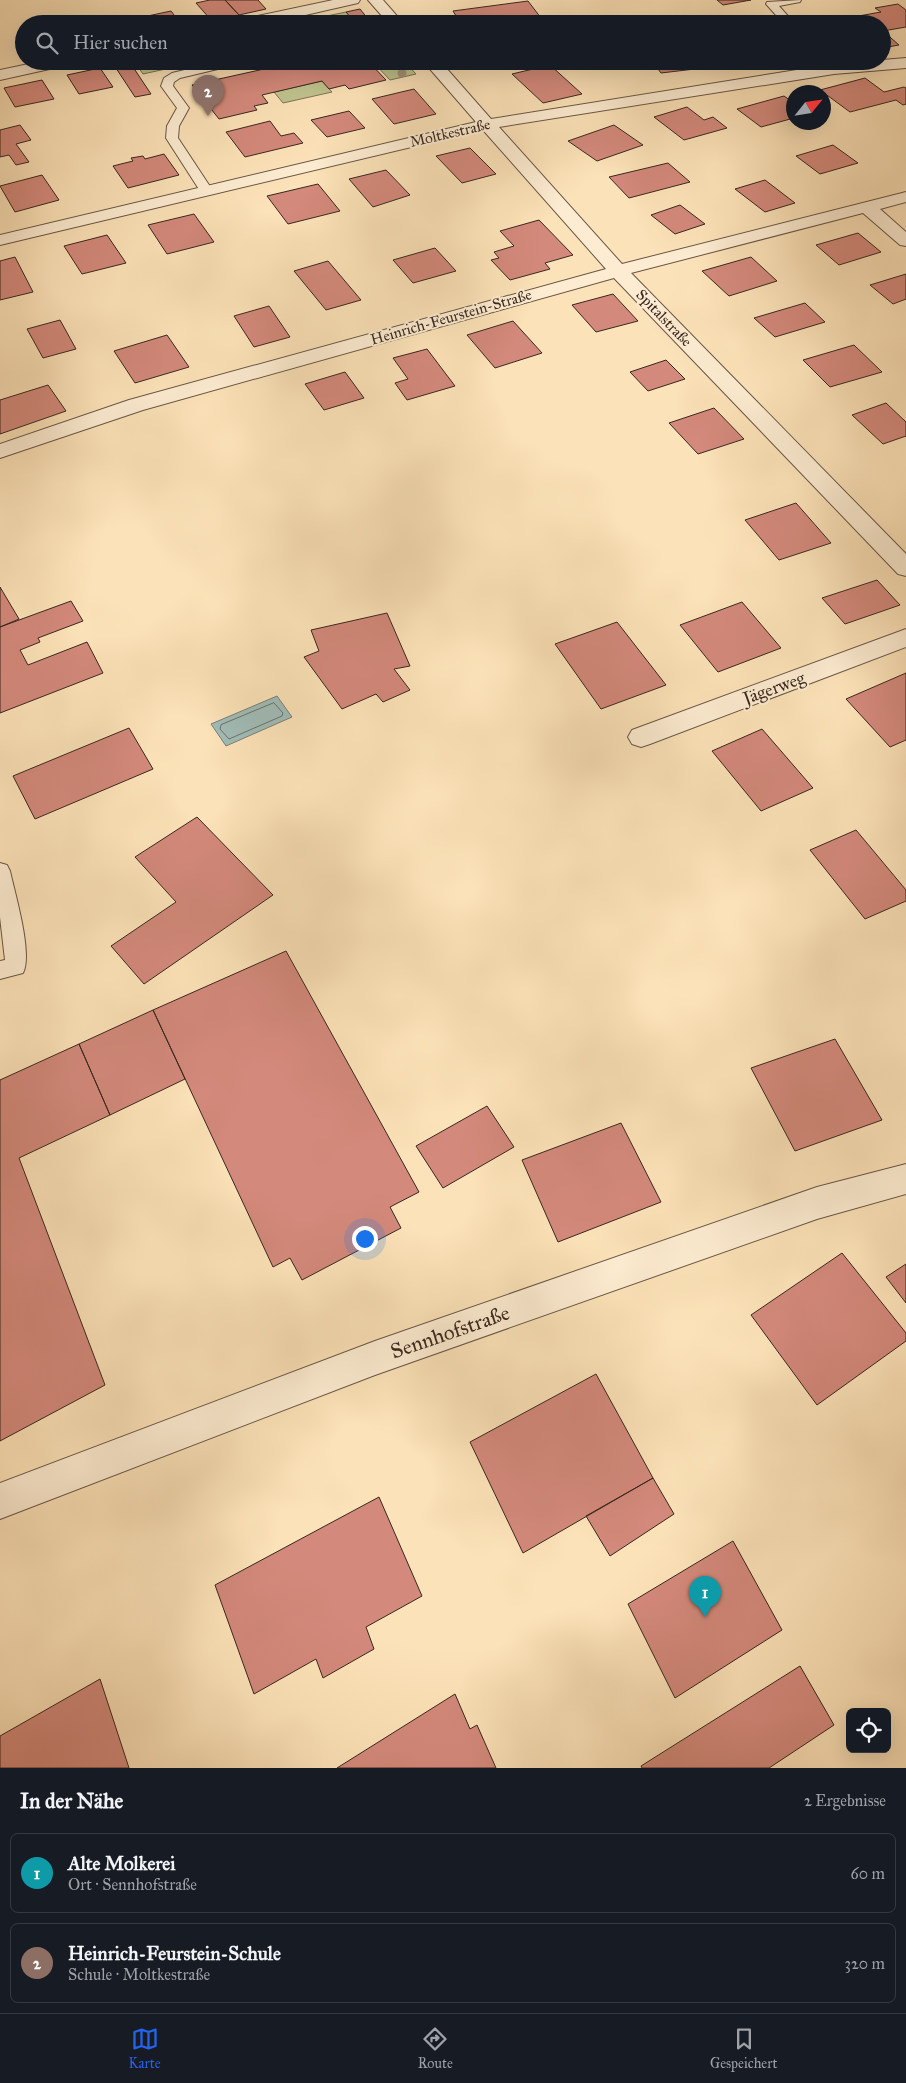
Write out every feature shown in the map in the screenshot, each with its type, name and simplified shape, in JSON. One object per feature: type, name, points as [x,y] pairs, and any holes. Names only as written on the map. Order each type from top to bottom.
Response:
[{"type":"street","points":[[285,15],[353,0]]},
{"type":"street","points":[[375,0],[389,15]]},
{"type":"street","name":"Moltkestraße","points":[[891,63],[906,63]]},
{"type":"street","points":[[0,75],[24,70]]},
{"type":"street","name":"Spitalstraße","points":[[439,70],[618,271],[906,568]]},
{"type":"street","name":"Moltkestraße","points":[[0,240],[488,124],[801,70]]},
{"type":"street","name":"Heinrich-Feurstein-Straße","points":[[0,451],[136,405],[618,271],[906,197]]},
{"type":"street","points":[[868,208],[906,240]]},
{"type":"street","name":"Jägerweg","points":[[641,737],[906,638]]},
{"type":"street","name":"Sennhofstraße","points":[[0,1501],[375,1358],[818,1203],[906,1179]]},
{"type":"lane","points":[[781,15],[771,4],[796,0]]},
{"type":"lane","points":[[198,70],[176,75],[168,80],[167,86],[183,108],[173,126],[172,138],[207,191]]},
{"type":"lane","points":[[0,871],[14,930],[16,967],[0,970]]},
{"type":"green space","points":[[346,12],[349,15],[332,15]]},
{"type":"green space","points":[[140,70],[161,70],[143,74]]},
{"type":"green space","points":[[381,70],[412,70],[416,74],[390,80]]},
{"type":"green space","points":[[322,81],[332,92],[283,103],[274,92]]},
{"type":"water","points":[[277,696],[292,717],[226,746],[211,724]]},
{"type":"building","points":[[210,0],[225,0],[239,15],[207,15],[196,3]]},
{"type":"building","points":[[225,0],[258,0],[266,9],[239,15]]},
{"type":"building","points":[[717,0],[751,0],[723,5]]},
{"type":"building","points":[[528,1],[539,15],[455,15],[453,11]]},
{"type":"building","points":[[898,4],[906,10],[906,27],[891,30],[891,15],[864,15],[881,12],[875,8]]},
{"type":"building","points":[[360,9],[365,15],[348,15],[346,12]]},
{"type":"building","points":[[171,11],[174,15],[152,15]]},
{"type":"building","points":[[891,38],[899,45],[891,46]]},
{"type":"building","points":[[91,70],[101,70],[113,87],[79,94],[67,75]]},
{"type":"building","points":[[117,70],[135,70],[151,94],[135,97]]},
{"type":"building","points":[[260,70],[377,70],[386,80],[349,89],[345,85],[329,89],[322,81],[262,95],[268,103],[254,106],[257,110],[219,119],[192,85]]},
{"type":"building","points":[[529,70],[556,70],[582,94],[543,103],[512,74]]},
{"type":"building","points":[[659,70],[686,70],[661,73]]},
{"type":"building","points":[[865,78],[884,92],[906,88],[906,104],[903,105],[896,100],[850,112],[831,98],[831,87]]},
{"type":"building","points":[[42,80],[54,99],[15,107],[4,88]]},
{"type":"building","points":[[414,89],[436,114],[394,124],[372,99]]},
{"type":"building","points":[[784,96],[786,97],[786,120],[761,127],[737,109]]},
{"type":"building","points":[[687,107],[704,120],[713,117],[727,128],[684,140],[654,117]]},
{"type":"building","points":[[349,111],[365,128],[327,137],[311,120]]},
{"type":"building","points":[[270,121],[281,136],[294,133],[303,143],[245,157],[226,132]]},
{"type":"building","points":[[20,125],[31,140],[16,144],[29,162],[16,165],[9,155],[0,157],[0,130]]},
{"type":"building","points":[[614,125],[643,145],[597,161],[568,141]]},
{"type":"building","points":[[833,145],[858,163],[820,174],[796,156]]},
{"type":"building","points":[[470,148],[496,174],[462,183],[436,156]]},
{"type":"building","points":[[164,154],[179,175],[128,188],[113,166],[133,161],[131,158],[143,156],[145,159]]},
{"type":"building","points":[[668,163],[690,182],[629,198],[609,177]]},
{"type":"building","points":[[386,170],[410,195],[373,207],[349,179]]},
{"type":"building","points":[[42,175],[59,200],[15,212],[0,186]]},
{"type":"building","points":[[765,180],[795,203],[765,212],[735,189]]},
{"type":"building","points":[[318,184],[340,211],[288,224],[267,196]]},
{"type":"building","points":[[680,205],[705,224],[675,234],[651,215]]},
{"type":"building","points":[[194,214],[214,242],[167,254],[148,225]]},
{"type":"building","points":[[539,220],[573,255],[545,263],[550,269],[510,280],[491,260],[499,258],[494,252],[514,246],[500,231]]},
{"type":"building","points":[[858,233],[881,252],[839,265],[816,245]]},
{"type":"building","points":[[107,235],[126,263],[82,274],[64,246]]},
{"type":"building","points":[[435,248],[456,271],[413,283],[393,260]]},
{"type":"building","points":[[15,257],[33,292],[0,300],[0,261]]},
{"type":"building","points":[[751,257],[777,281],[729,296],[702,271]]},
{"type":"building","points":[[328,261],[361,300],[326,310],[294,271]]},
{"type":"building","points":[[906,274],[906,299],[893,304],[870,285]]},
{"type":"building","points":[[613,294],[638,321],[596,332],[572,305]]},
{"type":"building","points":[[805,303],[825,322],[775,337],[754,318]]},
{"type":"building","points":[[269,306],[290,337],[254,347],[234,316]]},
{"type":"building","points":[[60,320],[76,349],[43,358],[27,329]]},
{"type":"building","points":[[513,321],[542,353],[495,368],[467,335]]},
{"type":"building","points":[[167,335],[189,367],[135,383],[114,351]]},
{"type":"building","points":[[854,345],[882,372],[830,387],[803,360]]},
{"type":"building","points":[[427,349],[455,386],[407,400],[395,383],[408,379],[393,358]]},
{"type":"building","points":[[666,360],[685,379],[648,391],[630,372]]},
{"type":"building","points":[[345,372],[364,398],[324,410],[305,384]]},
{"type":"building","points":[[48,385],[66,411],[0,434],[0,400]]},
{"type":"building","points":[[886,403],[906,422],[906,436],[883,444],[852,415]]},
{"type":"building","points":[[714,408],[744,439],[698,454],[669,423]]},
{"type":"building","points":[[796,503],[831,543],[779,560],[745,520]]},
{"type":"building","points":[[877,580],[900,605],[845,624],[822,598]]},
{"type":"building","points":[[0,587],[19,619],[0,627]]},
{"type":"building","points":[[71,601],[83,621],[38,638],[40,642],[20,650],[28,665],[87,642],[103,673],[0,713],[0,627]]},
{"type":"building","points":[[742,602],[781,648],[718,672],[680,625]]},
{"type":"building","points":[[387,613],[410,666],[394,669],[410,690],[383,702],[376,694],[342,709],[304,657],[319,651],[311,630]]},
{"type":"building","points":[[617,622],[666,685],[601,709],[555,644]]},
{"type":"building","points":[[906,673],[906,740],[890,747],[846,699]]},
{"type":"building","points":[[129,728],[153,769],[35,819],[13,776]]},
{"type":"building","points":[[762,729],[813,788],[761,811],[712,751]]},
{"type":"building","points":[[197,817],[273,895],[144,984],[111,946],[176,902],[135,857]]},
{"type":"building","points":[[856,830],[906,890],[906,901],[865,919],[810,850]]},
{"type":"building","points":[[286,951],[419,1192],[390,1207],[401,1228],[302,1280],[290,1258],[273,1267],[153,1010]]},
{"type":"building","points":[[153,1010],[185,1079],[110,1115],[79,1044]]},
{"type":"building","points":[[835,1039],[882,1120],[795,1151],[751,1068]]},
{"type":"building","points":[[79,1044],[110,1115],[19,1158],[105,1385],[0,1441],[0,1080]]},
{"type":"building","points":[[487,1106],[514,1147],[443,1188],[416,1146]]},
{"type":"building","points":[[621,1123],[661,1202],[558,1242],[522,1160]]},
{"type":"building","points":[[842,1253],[906,1333],[906,1341],[817,1405],[751,1315]]},
{"type":"building","points":[[906,1264],[906,1303],[886,1277]]},
{"type":"building","points":[[596,1374],[653,1478],[523,1553],[470,1442]]},
{"type":"building","points":[[653,1478],[674,1514],[610,1556],[586,1516]]},
{"type":"building","points":[[379,1497],[422,1596],[366,1627],[374,1649],[323,1678],[316,1659],[254,1694],[215,1585]]},
{"type":"building","points":[[733,1541],[782,1630],[675,1698],[628,1604]]},
{"type":"building","points":[[800,1666],[834,1725],[769,1768],[642,1768],[641,1766]]},
{"type":"building","points":[[100,1679],[129,1768],[0,1768],[0,1736]]},
{"type":"building","points":[[455,1694],[470,1729],[477,1725],[496,1768],[337,1768]]},
{"type":"place","name":"Heinrich-Feurstein-Schule","points":[[208,116]]},
{"type":"place","name":"Alte Molkerei","points":[[705,1617]]}]
